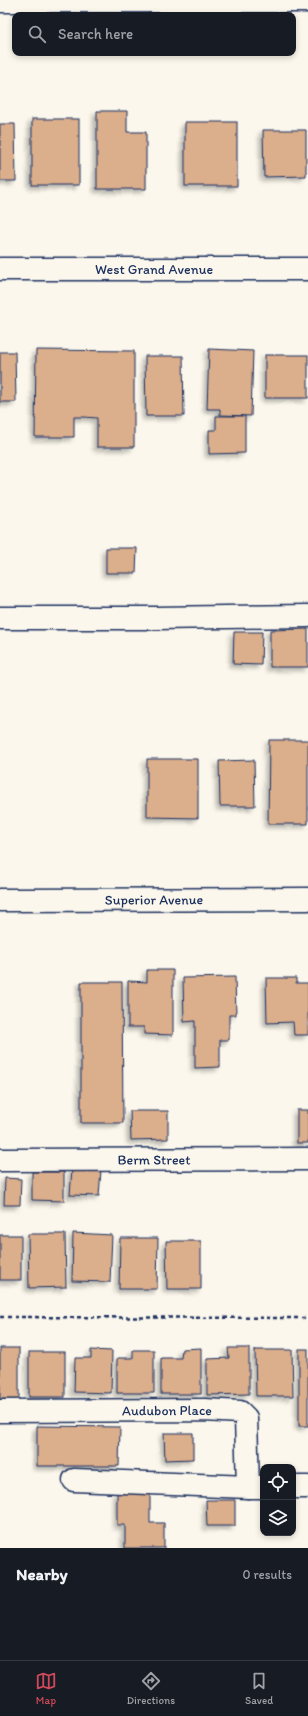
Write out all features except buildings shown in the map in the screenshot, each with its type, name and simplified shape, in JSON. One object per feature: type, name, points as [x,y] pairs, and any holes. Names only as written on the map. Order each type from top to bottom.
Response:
[{"type":"street","points":[[0,1],[308,1]]},
{"type":"street","name":"West Grand Avenue","points":[[0,269],[308,269]]},
{"type":"street","points":[[0,618],[308,616]]},
{"type":"street","name":"Superior Avenue","points":[[0,900],[308,899]]},
{"type":"street","name":"Berm Street","points":[[0,1160],[308,1159]]},
{"type":"street","name":"Audubon Place","points":[[0,1411],[204,1410],[240,1412],[246,1418],[255,1487]]},
{"type":"street","points":[[74,1480],[255,1487]]},
{"type":"street","points":[[296,1487],[308,1487]]},
{"type":"path","points":[[0,1317],[308,1318]]}]
